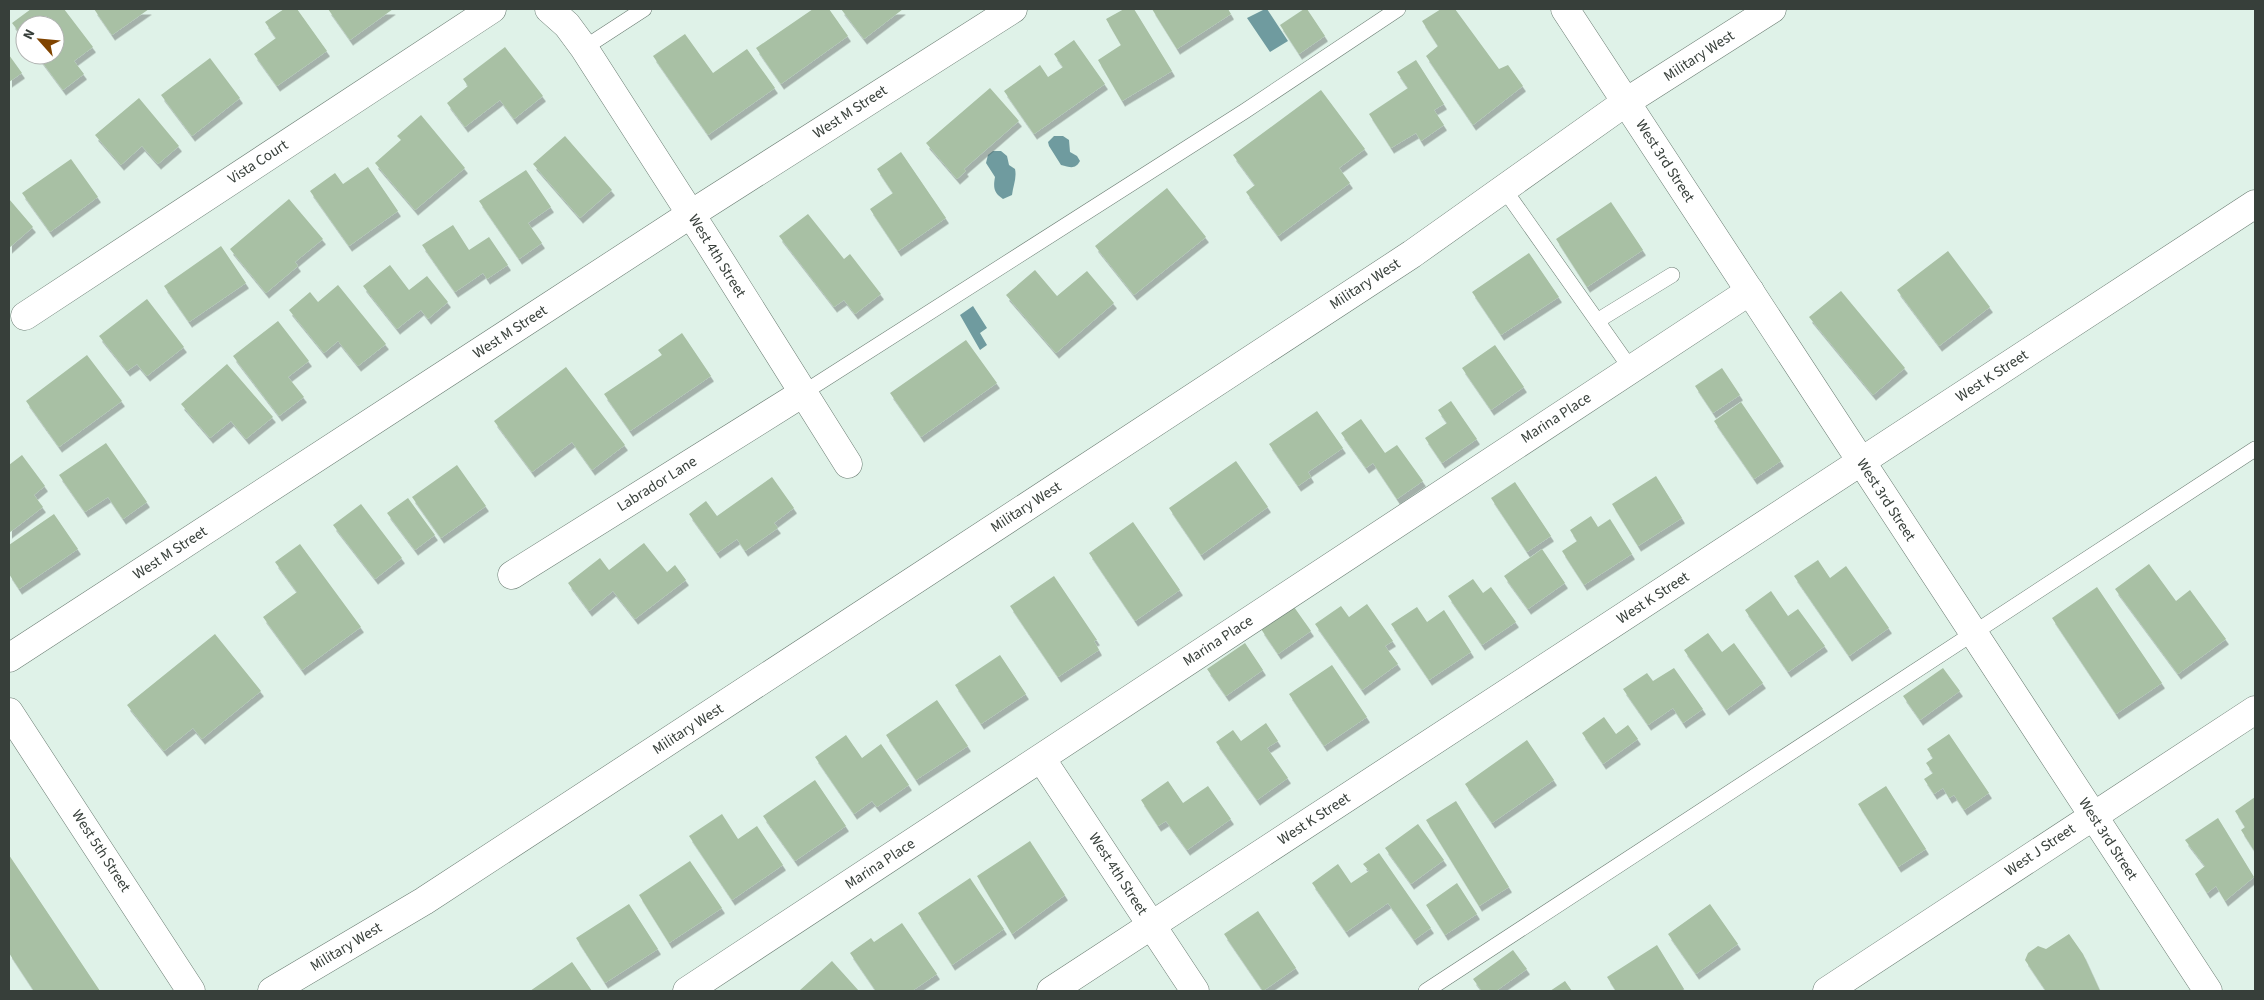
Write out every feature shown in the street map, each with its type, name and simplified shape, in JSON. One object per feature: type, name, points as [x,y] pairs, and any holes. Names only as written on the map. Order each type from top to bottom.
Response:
[{"type":"street","name":"Vista Court","points":[[25,316],[492,9]]},
{"type":"street","points":[[549,9],[566,25],[584,48]]},
{"type":"street","name":"West M Street","points":[[9,658],[691,214],[1013,9]]},
{"type":"street","name":"West 3rd Street","points":[[1565,9],[2208,991]]},
{"type":"street","name":"Military West","points":[[272,991],[440,890],[1412,254],[1626,102],[1772,9]]},
{"type":"street","name":"West 4th Street","points":[[584,48],[848,464]]},
{"type":"street","name":"West K Street","points":[[1051,991],[2255,204]]},
{"type":"street","name":"Marina Place","points":[[687,991],[1750,291]]},
{"type":"street","name":"Labrador Lane","points":[[512,575],[803,393]]},
{"type":"street","name":"West J Street","points":[[1826,991],[2255,710]]},
{"type":"street","name":"West 5th Street","points":[[9,712],[191,991]]},
{"type":"street","name":"West 4th Street","points":[[1041,758],[1195,991]]},
{"type":"lane","points":[[584,48],[644,9]]},
{"type":"lane","points":[[803,393],[1245,111],[1398,9]]},
{"type":"lane","points":[[1504,189],[1631,369]]},
{"type":"lane","points":[[1597,321],[1672,275]]},
{"type":"lane","points":[[1426,991],[2255,449]]},
{"type":"water","points":[[1267,9],[1288,41],[1270,52],[1247,18]]},
{"type":"water","points":[[1054,136],[1063,136],[1069,140],[1070,152],[1077,156],[1080,161],[1076,166],[1061,165],[1048,142]]},
{"type":"water","points":[[993,151],[1001,151],[1007,156],[1009,165],[1015,169],[1012,195],[1003,199],[996,192],[994,187],[995,177],[986,163],[988,155]]},
{"type":"water","points":[[973,306],[987,328],[980,333],[987,345],[980,350],[960,315]]},
{"type":"building","points":[[31,9],[64,9],[93,47],[74,61],[84,74],[63,90],[44,65],[65,65],[65,15],[23,15]]},
{"type":"building","points":[[94,9],[149,9],[112,35]]},
{"type":"building","points":[[284,9],[297,9],[327,51],[277,86],[254,54],[276,38],[265,22]]},
{"type":"building","points":[[328,9],[393,9],[350,40]]},
{"type":"building","points":[[813,9],[829,9],[848,36],[781,84],[756,48]]},
{"type":"building","points":[[841,9],[903,9],[864,39]]},
{"type":"building","points":[[1124,9],[1134,9],[1172,71],[1122,101],[1098,60],[1121,45],[1106,19]]},
{"type":"building","points":[[1152,9],[1228,9],[1231,14],[1177,49]]},
{"type":"building","points":[[1304,9],[1307,9],[1325,36],[1299,54],[1280,25]]},
{"type":"building","points":[[1441,9],[1455,9],[1499,69],[1508,65],[1523,86],[1473,125],[1426,56],[1438,46],[1422,21]]},
{"type":"building","points":[[685,34],[713,73],[747,49],[775,88],[708,135],[653,56]]},
{"type":"building","points":[[1074,40],[1105,84],[1034,134],[1004,91],[1040,65],[1048,77],[1063,67],[1054,54]]},
{"type":"building","points":[[505,47],[543,96],[514,119],[500,100],[465,127],[447,103],[468,86],[463,79]]},
{"type":"building","points":[[9,55],[22,73],[9,82]]},
{"type":"building","points":[[210,58],[240,98],[192,136],[161,95]]},
{"type":"building","points":[[1416,60],[1444,104],[1434,110],[1444,125],[1421,141],[1416,133],[1391,148],[1369,114],[1408,88],[1397,72]]},
{"type":"building","points":[[990,88],[1019,121],[964,169],[966,171],[957,179],[926,143]]},
{"type":"building","points":[[1321,90],[1365,149],[1339,168],[1350,183],[1278,236],[1246,192],[1255,185],[1233,155]]},
{"type":"building","points":[[139,98],[179,146],[158,164],[142,146],[121,165],[95,135]]},
{"type":"building","points":[[421,115],[465,168],[415,210],[375,163],[401,140],[397,136]]},
{"type":"building","points":[[565,136],[612,190],[580,218],[533,164]]},
{"type":"building","points":[[901,152],[946,218],[898,251],[870,209],[893,193],[877,169]]},
{"type":"building","points":[[71,159],[98,197],[50,232],[22,193]]},
{"type":"building","points":[[368,167],[398,211],[349,246],[310,191],[335,173],[343,184]]},
{"type":"building","points":[[526,170],[551,207],[528,223],[542,243],[519,259],[479,201]]},
{"type":"building","points":[[1167,188],[1206,237],[1134,295],[1095,246]]},
{"type":"building","points":[[9,199],[33,227],[9,248]]},
{"type":"building","points":[[289,199],[323,239],[295,262],[298,266],[266,293],[230,249]]},
{"type":"building","points":[[1611,202],[1643,250],[1587,287],[1556,239]]},
{"type":"building","points":[[808,214],[844,259],[850,254],[881,294],[855,314],[844,300],[834,307],[779,236]]},
{"type":"building","points":[[453,225],[469,250],[489,237],[508,265],[487,279],[483,273],[455,292],[422,245]]},
{"type":"building","points":[[221,246],[246,283],[189,322],[164,286]]},
{"type":"building","points":[[1948,251],[1990,307],[1939,346],[1897,290]]},
{"type":"building","points":[[1529,253],[1559,297],[1501,335],[1472,292]]},
{"type":"building","points":[[390,265],[409,290],[427,276],[448,302],[428,319],[421,310],[397,329],[363,286]]},
{"type":"building","points":[[1035,270],[1057,296],[1087,271],[1114,303],[1056,353],[1006,295]]},
{"type":"building","points":[[338,285],[386,344],[358,366],[338,341],[324,353],[289,310],[310,292],[318,302]]},
{"type":"building","points":[[1841,291],[1905,368],[1873,395],[1809,317]]},
{"type":"building","points":[[147,299],[184,347],[147,376],[137,364],[127,371],[99,336]]},
{"type":"building","points":[[278,321],[309,361],[288,377],[304,397],[279,416],[233,356]]},
{"type":"building","points":[[682,333],[711,376],[630,431],[604,394],[662,355],[658,350]]},
{"type":"building","points":[[966,340],[997,383],[921,437],[890,393]]},
{"type":"building","points":[[1495,345],[1524,387],[1491,410],[1462,368]]},
{"type":"building","points":[[87,355],[122,401],[59,447],[26,401]]},
{"type":"building","points":[[227,364],[273,417],[246,439],[231,421],[210,438],[181,404]]},
{"type":"building","points":[[566,367],[625,445],[592,470],[572,442],[532,472],[494,421]]},
{"type":"building","points":[[1722,368],[1740,395],[1713,413],[1695,386]]},
{"type":"building","points":[[1451,401],[1477,439],[1442,463],[1425,438],[1447,423],[1438,410]]},
{"type":"building","points":[[1741,402],[1781,461],[1754,479],[1714,421]]},
{"type":"building","points":[[1317,411],[1343,448],[1308,472],[1311,477],[1298,486],[1269,444]]},
{"type":"building","points":[[1361,419],[1385,453],[1397,445],[1423,481],[1397,499],[1373,463],[1366,468],[1341,433]]},
{"type":"building","points":[[106,443],[147,502],[123,519],[108,497],[85,512],[59,475]]},
{"type":"building","points":[[22,455],[45,486],[34,495],[43,507],[9,533],[9,465]]},
{"type":"building","points":[[1236,461],[1268,507],[1201,555],[1169,508]]},
{"type":"building","points":[[457,465],[486,506],[441,538],[412,497]]},
{"type":"building","points":[[1656,476],[1682,518],[1638,546],[1612,504]]},
{"type":"building","points":[[772,477],[794,508],[774,523],[778,528],[745,551],[737,539],[717,553],[689,514],[706,501],[717,516]]},
{"type":"building","points":[[1515,482],[1551,536],[1527,552],[1491,498]]},
{"type":"building","points":[[408,498],[435,535],[415,550],[387,513]]},
{"type":"building","points":[[361,504],[402,558],[375,579],[333,525]]},
{"type":"building","points":[[54,514],[78,549],[19,589],[9,574],[9,545]]},
{"type":"building","points":[[1591,516],[1598,527],[1610,519],[1632,554],[1584,585],[1562,551],[1577,541],[1570,530]]},
{"type":"building","points":[[1133,522],[1180,590],[1135,621],[1089,553]]},
{"type":"building","points":[[644,543],[667,572],[675,565],[686,580],[635,619],[613,591],[589,611],[568,583],[600,558],[609,570]]},
{"type":"building","points":[[300,544],[361,627],[302,670],[263,617],[297,592],[275,562]]},
{"type":"building","points":[[1542,549],[1565,583],[1528,609],[1504,576]]},
{"type":"building","points":[[1818,560],[1830,578],[1846,566],[1889,628],[1849,656],[1794,576]]},
{"type":"building","points":[[2149,564],[2176,601],[2190,590],[2226,639],[2178,674],[2115,589]]},
{"type":"building","points":[[1054,576],[1097,640],[1094,641],[1099,650],[1058,677],[1010,606]]},
{"type":"building","points":[[1473,579],[1483,593],[1491,587],[1516,622],[1482,645],[1448,596]]},
{"type":"building","points":[[2097,587],[2162,683],[2116,714],[2052,618]]},
{"type":"building","points":[[1771,591],[1788,616],[1798,609],[1825,646],[1788,672],[1745,610]]},
{"type":"building","points":[[1367,604],[1393,641],[1385,646],[1398,664],[1362,690],[1315,624],[1341,606],[1349,617]]},
{"type":"building","points":[[1294,607],[1311,631],[1278,654],[1261,629]]},
{"type":"building","points":[[1417,607],[1427,622],[1444,610],[1471,652],[1429,680],[1391,624]]},
{"type":"building","points":[[1708,633],[1722,652],[1734,643],[1763,683],[1726,710],[1684,650]]},
{"type":"building","points":[[215,634],[261,691],[202,739],[193,728],[164,751],[127,705]]},
{"type":"building","points":[[1245,643],[1263,670],[1226,696],[1207,669]]},
{"type":"building","points":[[1000,655],[1026,694],[981,724],[955,685]]},
{"type":"building","points":[[1332,665],[1367,717],[1324,746],[1289,694]]},
{"type":"building","points":[[1674,668],[1703,709],[1683,723],[1673,708],[1648,725],[1623,689],[1647,673],[1653,681]]},
{"type":"building","points":[[1943,668],[1960,691],[1920,720],[1903,696]]},
{"type":"building","points":[[937,700],[968,746],[916,780],[886,735]]},
{"type":"building","points":[[1604,717],[1616,734],[1628,725],[1638,739],[1603,764],[1582,733]]},
{"type":"building","points":[[1266,723],[1278,741],[1267,748],[1288,778],[1257,800],[1216,742],[1233,730],[1241,741]]},
{"type":"building","points":[[1949,734],[1989,793],[1964,810],[1954,795],[1949,798],[1943,788],[1934,794],[1924,779],[1933,773],[1926,763],[1933,758],[1927,749]]},
{"type":"building","points":[[846,735],[862,758],[881,744],[909,785],[877,807],[872,801],[854,814],[815,757]]},
{"type":"building","points":[[1527,740],[1554,780],[1492,823],[1465,784]]},
{"type":"building","points":[[815,780],[846,826],[795,861],[763,816]]},
{"type":"building","points":[[1168,781],[1183,803],[1208,786],[1231,819],[1187,850],[1166,821],[1158,826],[1141,800]]},
{"type":"building","points":[[1886,786],[1926,849],[1898,867],[1858,804]]},
{"type":"building","points":[[2255,797],[2255,852],[2241,830],[2245,827],[2235,811]]},
{"type":"building","points":[[1456,801],[1509,887],[1479,906],[1426,820]]},
{"type":"building","points":[[722,814],[738,839],[757,826],[783,865],[732,900],[689,836]]},
{"type":"building","points":[[2218,818],[2254,877],[2225,901],[2216,886],[2207,893],[2195,874],[2205,866],[2185,840]]},
{"type":"building","points":[[1418,824],[1444,860],[1411,884],[1385,848]]},
{"type":"building","points":[[1030,841],[1065,895],[1012,934],[977,876]]},
{"type":"building","points":[[1379,853],[1431,928],[1414,940],[1388,903],[1346,932],[1312,883],[1338,864],[1351,883],[1369,871],[1363,864]]},
{"type":"building","points":[[9,855],[100,991],[34,991],[9,953]]},
{"type":"building","points":[[690,861],[722,908],[669,943],[639,895]]},
{"type":"building","points":[[970,878],[1004,929],[952,965],[918,913]]},
{"type":"building","points":[[1457,883],[1477,914],[1445,935],[1426,905]]},
{"type":"building","points":[[629,904],[658,949],[605,983],[576,938]]},
{"type":"building","points":[[1710,904],[1738,944],[1696,974],[1668,934]]},
{"type":"building","points":[[1258,911],[1296,968],[1263,991],[1224,934]]},
{"type":"building","points":[[902,923],[937,974],[912,991],[876,991],[850,953],[871,938],[874,942]]},
{"type":"building","points":[[2069,934],[2083,954],[2100,991],[2046,991],[2025,960],[2028,953],[2038,946],[2046,949]]},
{"type":"building","points":[[1657,945],[1684,989],[1681,991],[1616,991],[1607,977]]},
{"type":"building","points":[[1513,950],[1527,969],[1496,991],[1482,991],[1473,979]]},
{"type":"building","points":[[832,961],[859,991],[799,991]]},
{"type":"building","points":[[572,962],[592,991],[530,991]]},
{"type":"building","points":[[1565,981],[1572,991],[1550,991]]}]
